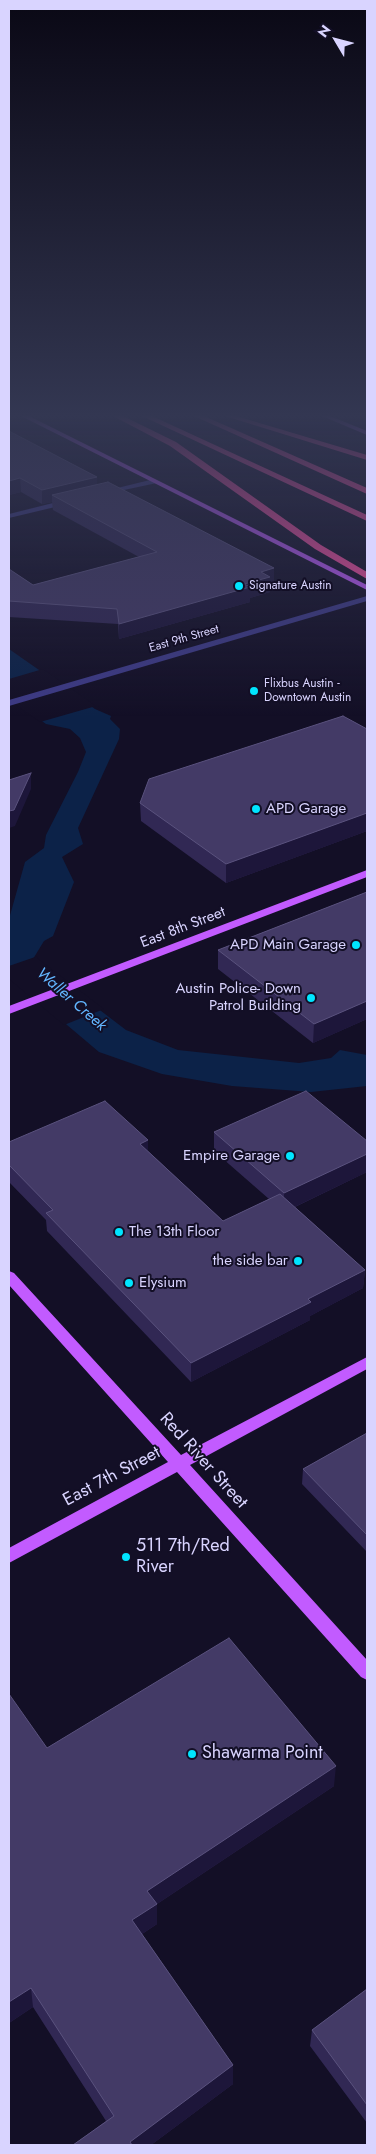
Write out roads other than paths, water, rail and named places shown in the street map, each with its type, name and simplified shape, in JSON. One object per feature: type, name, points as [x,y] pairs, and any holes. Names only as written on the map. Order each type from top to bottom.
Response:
[{"type":"highway","points":[[275,517],[318,547],[367,576]]},
{"type":"main road","points":[[225,517],[367,588]]},
{"type":"main road","name":"East 8th Street","points":[[9,1010],[367,873]]},
{"type":"main road","name":"Red River Street","points":[[9,1276],[367,1672]]},
{"type":"main road","name":"East 7th Street","points":[[9,1556],[367,1362]]},
{"type":"street","name":"East 9th Street","points":[[10,703],[367,598]]},
{"type":"water","name":"Waller Creek","points":[[9,649],[95,709],[111,716],[110,719],[120,729],[119,739],[78,828],[83,844],[62,857],[74,882],[53,936],[44,941],[33,959],[126,1030],[178,1050],[299,1063],[331,1058],[340,1050],[367,1055],[367,1086],[311,1092],[232,1086],[162,1074],[99,1052],[9,976],[9,919],[25,862],[44,848],[46,835],[86,752],[80,738],[70,729],[46,724],[9,697]]},
{"type":"place","name":"Signature Austin","points":[[239,586]]},
{"type":"place","name":"Flixbus Austin - Downtown Austin","points":[[254,691]]},
{"type":"place","name":"APD Garage","points":[[256,809]]},
{"type":"place","name":"APD Main Garage","points":[[356,945]]},
{"type":"place","name":"Austin Police- Down Patrol Building","points":[[311,998]]},
{"type":"place","name":"Empire Garage","points":[[290,1156]]},
{"type":"place","name":"The 13th Floor","points":[[119,1232]]},
{"type":"place","name":"the side bar","points":[[298,1261]]},
{"type":"place","name":"Elysium","points":[[129,1283]]},
{"type":"place","name":"511 7th/Red River","points":[[126,1557]]},
{"type":"place","name":"Shawarma Point","points":[[192,1754]]}]
